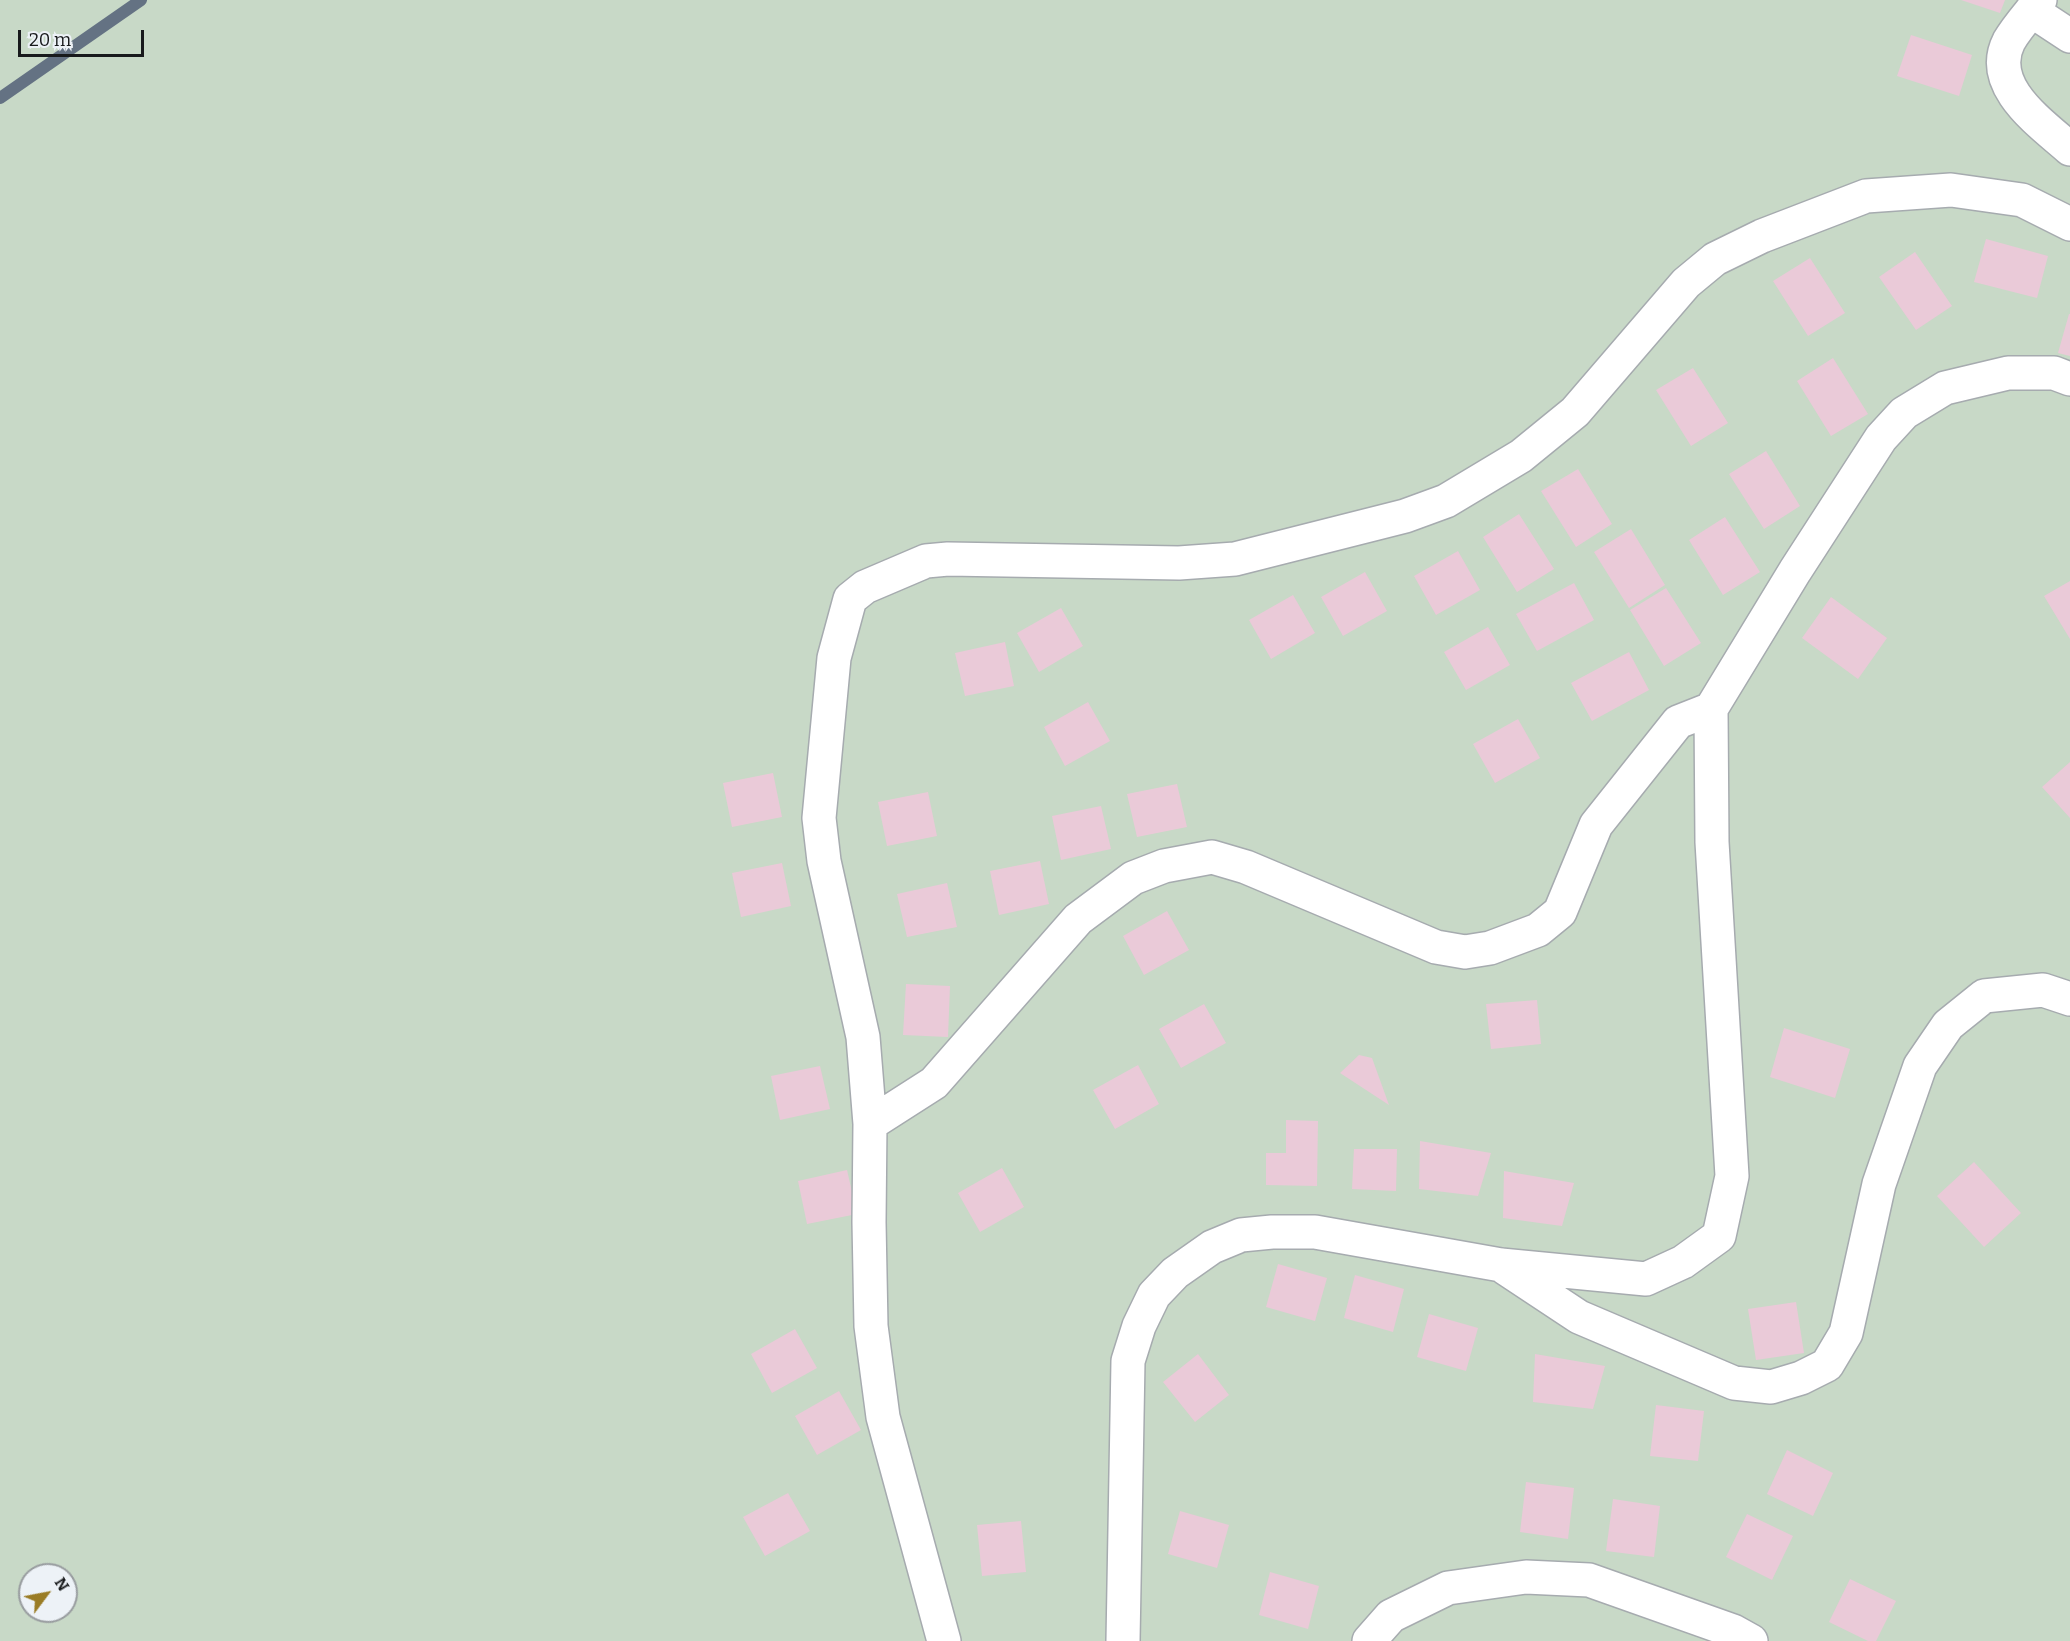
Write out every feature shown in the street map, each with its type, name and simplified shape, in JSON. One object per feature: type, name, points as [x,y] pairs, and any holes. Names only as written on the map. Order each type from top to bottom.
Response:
[{"type":"street","points":[[2070,36],[2036,5],[2008,42],[2004,63],[2006,83],[2024,107],[2070,149]]},
{"type":"street","points":[[944,1641],[883,1417],[871,1326],[870,1124],[863,1037],[824,861],[819,818],[834,658],[850,599],[865,587],[926,561],[948,559],[1179,563],[1235,559],[1405,516],[1446,501],[1521,456],[1575,412],[1686,283],[1715,259],[1762,236],[1866,196],[1951,190],[2022,200],[2070,224]]},
{"type":"street","points":[[1123,1641],[1125,1424],[1128,1361],[1138,1326],[1154,1295],[1175,1273],[1212,1246],[1241,1235],[1315,1232],[1501,1265],[1646,1279],[1683,1262],[1719,1236],[1732,1176],[1712,842],[1711,709],[1795,571],[1881,438],[1904,413],[1945,388],[2008,373],[2054,373],[2070,379]]},
{"type":"street","points":[[870,1124],[934,1083],[1078,919],[1133,878],[1164,866],[1212,857],[1235,864],[1436,947],[1465,952],[1490,948],[1538,930],[1560,912],[1596,825],[1678,722],[1711,709]]},
{"type":"street","points":[[1501,1265],[1579,1317],[1734,1383],[1771,1387],[1801,1378],[1827,1365],[1846,1333],[1879,1184],[1920,1066],[1948,1025],[1984,996],[2043,990],[2070,999]]},
{"type":"street","points":[[1369,1641],[1391,1616],[1448,1588],[1526,1577],[1589,1580],[1733,1631],[1750,1641]]},
{"type":"green space","points":[[0,0],[2070,0],[2070,1641],[0,1641]]},
{"type":"building","points":[[1961,0],[2005,0],[2000,13]]},
{"type":"building","points":[[1911,35],[1972,55],[1959,96],[1897,76]]},
{"type":"building","points":[[1986,239],[2048,256],[2037,298],[1974,282]]},
{"type":"building","points":[[1915,252],[1952,306],[1916,330],[1879,277]]},
{"type":"building","points":[[1810,258],[1845,313],[1808,336],[1773,281]]},
{"type":"building","points":[[2070,314],[2070,356],[2058,353]]},
{"type":"building","points":[[1833,358],[1868,414],[1831,436],[1797,381]]},
{"type":"building","points":[[1693,368],[1728,423],[1691,446],[1656,390]]},
{"type":"building","points":[[1766,451],[1800,506],[1764,529],[1729,474]]},
{"type":"building","points":[[1578,469],[1612,524],[1576,547],[1541,491]]},
{"type":"building","points":[[1519,514],[1554,569],[1517,592],[1483,537]]},
{"type":"building","points":[[1725,517],[1760,572],[1723,595],[1689,540]]},
{"type":"building","points":[[1631,529],[1665,585],[1629,608],[1594,552]]},
{"type":"building","points":[[1458,551],[1480,590],[1436,615],[1414,576]]},
{"type":"building","points":[[1365,572],[1387,611],[1343,636],[1321,597]]},
{"type":"building","points":[[2070,581],[2070,639],[2044,596]]},
{"type":"building","points":[[1574,583],[1594,620],[1537,651],[1516,614]]},
{"type":"building","points":[[1666,588],[1701,643],[1664,666],[1630,610]]},
{"type":"building","points":[[1293,595],[1315,633],[1271,659],[1249,620]]},
{"type":"building","points":[[1831,597],[1887,638],[1858,679],[1802,638]]},
{"type":"building","points":[[1061,608],[1083,646],[1039,672],[1017,633]]},
{"type":"building","points":[[1488,627],[1510,665],[1466,690],[1444,652]]},
{"type":"building","points":[[1005,642],[1014,686],[965,696],[955,653]]},
{"type":"building","points":[[1629,652],[1649,690],[1592,721],[1571,683]]},
{"type":"building","points":[[1088,702],[1110,741],[1065,766],[1044,727]]},
{"type":"building","points":[[1518,719],[1540,758],[1495,783],[1473,744]]},
{"type":"building","points":[[2070,762],[2070,818],[2042,787]]},
{"type":"building","points":[[773,773],[782,817],[732,827],[723,783]]},
{"type":"building","points":[[1177,784],[1187,827],[1137,837],[1127,794]]},
{"type":"building","points":[[928,792],[937,836],[887,846],[878,802]]},
{"type":"building","points":[[1101,806],[1111,849],[1061,860],[1052,816]]},
{"type":"building","points":[[1040,861],[1049,904],[999,915],[990,871]]},
{"type":"building","points":[[782,863],[791,906],[741,917],[732,873]]},
{"type":"building","points":[[947,883],[957,927],[907,937],[897,894]]},
{"type":"building","points":[[1167,911],[1189,950],[1144,975],[1123,936]]},
{"type":"building","points":[[906,984],[950,986],[948,1037],[903,1035]]},
{"type":"building","points":[[1537,1000],[1541,1044],[1491,1049],[1486,1004]]},
{"type":"building","points":[[1204,1004],[1226,1043],[1181,1068],[1159,1029]]},
{"type":"building","points":[[1784,1028],[1850,1049],[1835,1098],[1770,1077]]},
{"type":"building","points":[[1359,1055],[1372,1058],[1389,1105],[1340,1073]]},
{"type":"building","points":[[1138,1065],[1159,1104],[1115,1129],[1093,1090]]},
{"type":"building","points":[[820,1066],[830,1109],[780,1120],[771,1076]]},
{"type":"building","points":[[1286,1120],[1318,1121],[1317,1186],[1266,1185],[1266,1153],[1286,1153]]},
{"type":"building","points":[[1420,1141],[1491,1153],[1478,1196],[1419,1189]]},
{"type":"building","points":[[1354,1149],[1397,1149],[1396,1191],[1352,1189]]},
{"type":"building","points":[[1974,1162],[2021,1213],[1984,1247],[1937,1196]]},
{"type":"building","points":[[1002,1168],[1024,1207],[980,1232],[958,1193]]},
{"type":"building","points":[[847,1170],[857,1214],[807,1224],[798,1181]]},
{"type":"building","points":[[1504,1171],[1574,1183],[1562,1226],[1503,1218]]},
{"type":"building","points":[[1278,1264],[1327,1278],[1315,1321],[1266,1307]]},
{"type":"building","points":[[1355,1275],[1404,1289],[1393,1332],[1344,1318]]},
{"type":"building","points":[[1796,1302],[1804,1353],[1756,1360],[1748,1309]]},
{"type":"building","points":[[1429,1314],[1478,1328],[1466,1371],[1417,1357]]},
{"type":"building","points":[[795,1329],[817,1368],[772,1393],[751,1354]]},
{"type":"building","points":[[1198,1354],[1229,1395],[1195,1422],[1163,1382]]},
{"type":"building","points":[[1535,1354],[1605,1366],[1593,1409],[1533,1402]]},
{"type":"building","points":[[839,1391],[861,1430],[817,1455],[795,1416]]},
{"type":"building","points":[[1656,1405],[1704,1411],[1698,1461],[1650,1456]]},
{"type":"building","points":[[1787,1450],[1833,1473],[1813,1516],[1767,1494]]},
{"type":"building","points":[[1526,1482],[1574,1488],[1568,1539],[1520,1532]]},
{"type":"building","points":[[788,1493],[810,1531],[765,1556],[743,1517]]},
{"type":"building","points":[[1613,1499],[1660,1506],[1654,1557],[1606,1551]]},
{"type":"building","points":[[1180,1511],[1229,1525],[1217,1568],[1168,1554]]},
{"type":"building","points":[[1747,1514],[1793,1536],[1772,1580],[1726,1557]]},
{"type":"building","points":[[1021,1521],[1026,1572],[982,1576],[977,1525]]},
{"type":"building","points":[[1270,1572],[1319,1586],[1308,1629],[1259,1615]]},
{"type":"building","points":[[1850,1579],[1896,1601],[1876,1641],[1868,1641],[1829,1622]]},
{"type":"waterway","points":[[0,98],[141,0]]}]
